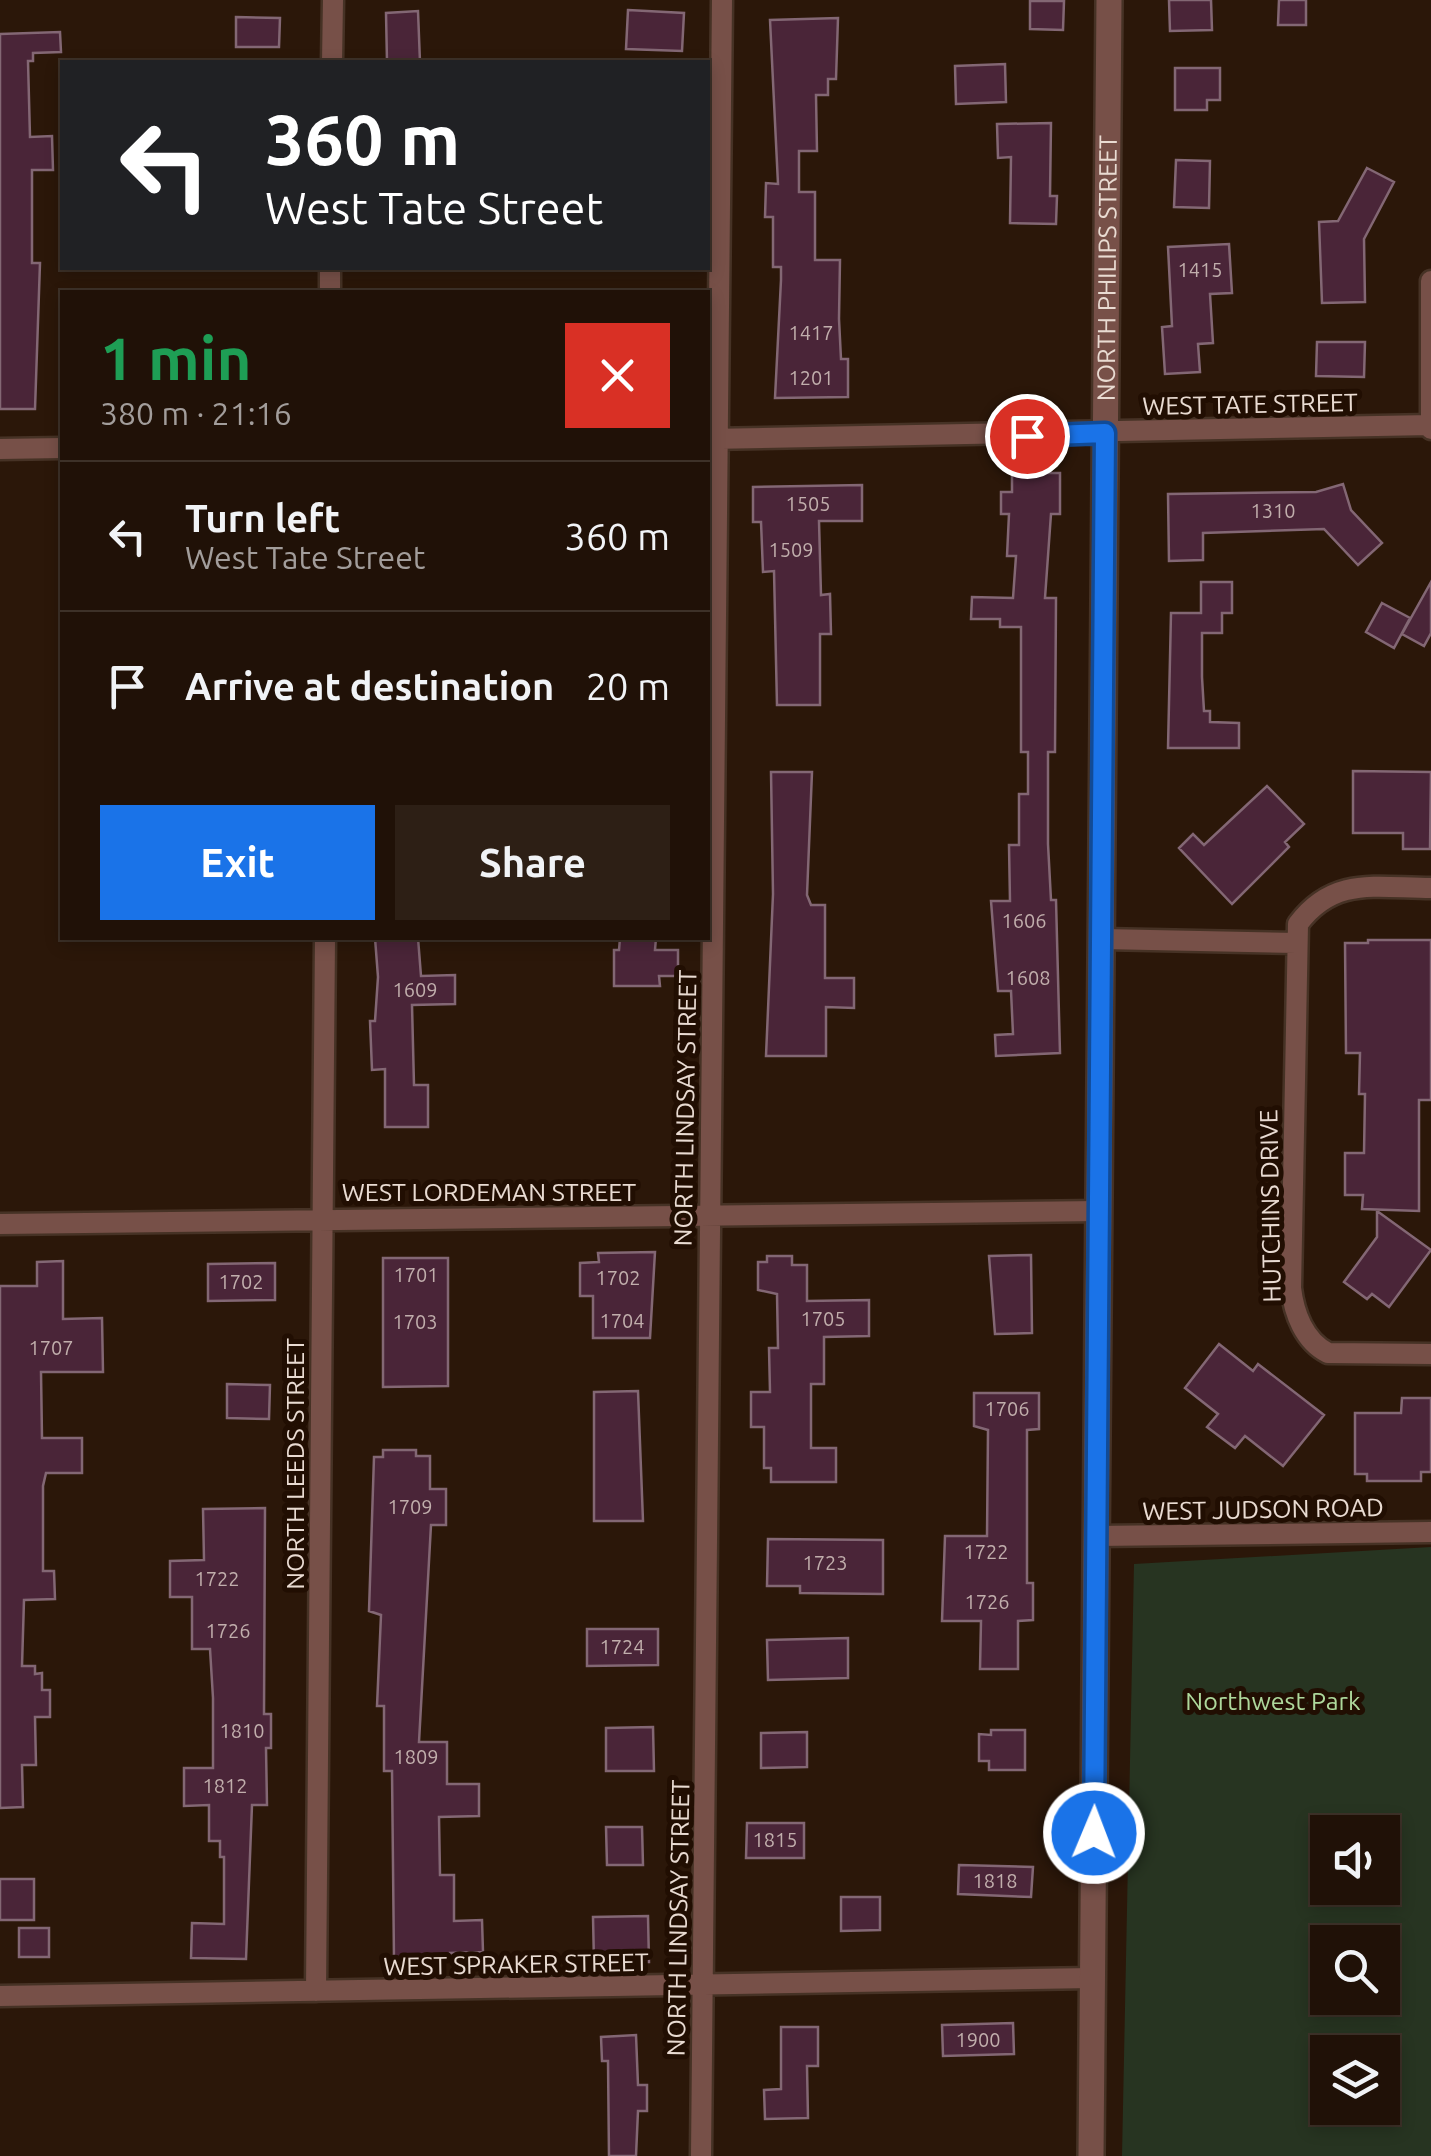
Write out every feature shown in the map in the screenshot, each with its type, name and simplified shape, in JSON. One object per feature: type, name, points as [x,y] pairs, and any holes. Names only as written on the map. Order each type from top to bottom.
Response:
[{"type":"street","points":[[332,60],[333,0]]},
{"type":"street","name":"NORTH LINDSAY STREET","points":[[701,2156],[712,439],[722,0]]},
{"type":"street","name":"NORTH PHILIPS STREET","points":[[1091,2156],[1109,0]]},
{"type":"street","points":[[1431,281],[1431,427]]},
{"type":"street","name":"WEST TATE STREET","points":[[712,439],[1431,427]]},
{"type":"street","points":[[0,449],[60,448]]},
{"type":"street","name":"HUTCHINS DRIVE","points":[[1431,888],[1345,888],[1320,898],[1298,924],[1294,1310],[1315,1346],[1328,1353],[1431,1354]]},
{"type":"street","points":[[1102,939],[1296,942]]},
{"type":"street","name":"NORTH LEEDS STREET","points":[[316,1992],[324,940]]},
{"type":"street","name":"WEST LORDEMAN STREET","points":[[0,1224],[322,1217],[709,1218],[1099,1211]]},
{"type":"street","name":"WEST JUDSON ROAD","points":[[1096,1536],[1431,1532]]},
{"type":"street","name":"WEST SPRAKER STREET","points":[[0,1996],[703,1988],[1092,1978]]},
{"type":"green space","name":"Northwest Park","points":[[1431,1547],[1431,2156],[1122,2156],[1134,1564]]},
{"type":"building","points":[[1169,0],[1211,0],[1212,30],[1170,31]]},
{"type":"building","points":[[1279,0],[1306,0],[1306,25],[1278,25]]},
{"type":"building","points":[[1030,1],[1064,1],[1063,30],[1030,29]]},
{"type":"building","points":[[628,10],[684,13],[682,51],[626,49]]},
{"type":"building","points":[[418,11],[420,60],[387,60],[386,13]]},
{"type":"building","points":[[236,17],[280,18],[279,47],[236,47]]},
{"type":"building","points":[[838,18],[836,79],[828,79],[828,95],[816,95],[817,151],[799,151],[799,192],[815,192],[815,260],[840,260],[841,359],[848,359],[848,397],[775,398],[781,267],[773,267],[773,217],[765,217],[766,183],[778,184],[770,20]]},
{"type":"building","points":[[60,32],[61,52],[33,53],[33,61],[28,61],[30,137],[52,136],[53,170],[32,170],[32,263],[40,263],[35,409],[0,409],[0,34]]},
{"type":"building","points":[[1005,64],[1006,102],[956,104],[955,66]]},
{"type":"building","points":[[1175,68],[1220,68],[1220,100],[1207,100],[1207,110],[1175,110]]},
{"type":"building","points":[[1051,123],[1050,196],[1057,196],[1056,224],[1010,223],[1011,157],[998,158],[997,124]]},
{"type":"building","points":[[1176,160],[1210,161],[1209,208],[1174,207]]},
{"type":"building","points":[[1367,168],[1394,182],[1364,239],[1365,302],[1322,303],[1319,222],[1338,221]]},
{"type":"building","points":[[1229,244],[1232,293],[1210,294],[1213,343],[1198,344],[1200,372],[1165,374],[1162,327],[1172,326],[1168,247]]},
{"type":"building","points":[[1317,342],[1365,342],[1364,377],[1316,376]]},
{"type":"building","points":[[1012,473],[1060,473],[1060,514],[1051,514],[1045,598],[1056,598],[1055,752],[1048,752],[1048,844],[1051,900],[1056,900],[1060,1053],[996,1056],[995,1035],[1013,1034],[1011,991],[998,991],[991,901],[1010,901],[1009,845],[1019,845],[1019,794],[1028,794],[1028,752],[1021,752],[1021,627],[1000,627],[1000,619],[971,619],[972,597],[1013,598],[1016,556],[1007,556],[1009,514],[1001,514],[1001,492],[1012,492]]},
{"type":"building","points":[[1343,484],[1351,510],[1382,543],[1358,565],[1324,529],[1203,533],[1203,560],[1169,561],[1168,494],[1316,492]]},
{"type":"building","points":[[862,485],[862,521],[819,521],[821,595],[830,594],[831,634],[820,634],[820,705],[777,705],[774,571],[763,572],[761,522],[753,522],[753,487]]},
{"type":"building","points":[[1201,582],[1232,582],[1232,613],[1222,613],[1222,633],[1202,633],[1202,677],[1204,711],[1210,711],[1210,722],[1239,723],[1239,748],[1168,748],[1171,613],[1201,613]]},
{"type":"building","points":[[1431,582],[1431,633],[1424,646],[1402,634]]},
{"type":"building","points":[[1382,603],[1410,618],[1394,648],[1366,632]]},
{"type":"building","points":[[1353,771],[1431,772],[1430,849],[1403,849],[1403,833],[1353,833]]},
{"type":"building","points":[[771,772],[812,772],[807,895],[811,905],[825,905],[825,978],[854,978],[854,1008],[826,1007],[826,1056],[766,1056],[773,894]]},
{"type":"building","points":[[1267,786],[1304,824],[1285,842],[1289,847],[1232,904],[1179,848],[1193,834],[1204,845]]},
{"type":"building","points":[[375,940],[418,940],[421,976],[455,975],[455,1004],[412,1005],[414,1085],[428,1085],[428,1127],[385,1127],[385,1069],[372,1070],[370,1021],[375,1021]]},
{"type":"building","points":[[620,940],[656,940],[655,950],[678,950],[678,976],[659,976],[660,986],[614,986],[614,950],[619,950]]},
{"type":"building","points":[[1431,940],[1431,1100],[1419,1100],[1419,1211],[1362,1209],[1363,1195],[1345,1195],[1345,1153],[1364,1153],[1365,1094],[1359,1094],[1360,1053],[1346,1053],[1345,943]]},
{"type":"building","points":[[1377,1211],[1431,1250],[1389,1307],[1372,1294],[1367,1299],[1344,1282],[1377,1237]]},
{"type":"building","points":[[655,1252],[650,1338],[593,1338],[593,1296],[580,1296],[580,1263],[599,1262],[598,1253]]},
{"type":"building","points":[[1031,1255],[1032,1333],[995,1334],[989,1256]]},
{"type":"building","points":[[767,1256],[792,1256],[792,1265],[807,1265],[807,1301],[869,1300],[869,1336],[824,1337],[824,1384],[811,1384],[811,1448],[836,1448],[836,1482],[771,1482],[771,1468],[764,1468],[764,1427],[751,1427],[751,1392],[770,1392],[769,1348],[778,1348],[777,1294],[758,1290],[758,1262],[767,1262]]},
{"type":"building","points":[[383,1258],[448,1258],[448,1386],[383,1387]]},
{"type":"building","points":[[63,1261],[63,1319],[102,1318],[103,1372],[41,1372],[42,1438],[82,1438],[82,1473],[46,1473],[43,1571],[54,1571],[55,1599],[24,1600],[22,1666],[35,1666],[35,1674],[42,1673],[42,1690],[50,1690],[50,1717],[35,1717],[36,1765],[22,1765],[23,1807],[0,1808],[0,1286],[37,1286],[37,1262]]},
{"type":"building","points":[[275,1263],[275,1300],[208,1301],[208,1264]]},
{"type":"building","points":[[1219,1344],[1253,1371],[1258,1364],[1324,1415],[1283,1466],[1245,1436],[1235,1448],[1207,1427],[1218,1414],[1185,1388]]},
{"type":"building","points":[[227,1384],[270,1385],[269,1419],[227,1418]]},
{"type":"building","points":[[638,1391],[643,1521],[594,1521],[594,1392]]},
{"type":"building","points":[[974,1393],[1039,1393],[1039,1429],[1027,1430],[1027,1583],[1033,1583],[1033,1620],[1018,1621],[1018,1669],[980,1669],[981,1621],[942,1621],[945,1536],[987,1536],[988,1430],[974,1426]]},
{"type":"building","points":[[1402,1398],[1431,1398],[1431,1472],[1421,1472],[1421,1481],[1367,1481],[1367,1474],[1355,1474],[1355,1413],[1401,1413]]},
{"type":"building","points":[[383,1450],[416,1450],[416,1456],[430,1456],[430,1489],[446,1489],[446,1525],[431,1525],[419,1742],[447,1742],[447,1784],[479,1784],[479,1816],[439,1817],[440,1875],[454,1875],[454,1921],[482,1920],[483,1952],[450,1953],[451,1959],[394,1960],[392,1771],[384,1771],[384,1706],[377,1706],[381,1615],[369,1611],[374,1457],[383,1457]]},
{"type":"building","points":[[265,1508],[264,1714],[271,1714],[271,1748],[266,1748],[267,1805],[252,1805],[246,1959],[191,1958],[192,1923],[224,1924],[224,1857],[220,1857],[220,1841],[209,1841],[209,1805],[184,1806],[184,1768],[213,1768],[213,1698],[210,1649],[192,1649],[192,1597],[170,1597],[170,1561],[204,1560],[203,1509]]},
{"type":"building","points":[[768,1539],[883,1540],[883,1594],[800,1593],[800,1586],[767,1586]]},
{"type":"building","points":[[587,1629],[658,1629],[658,1665],[587,1666]]},
{"type":"building","points":[[848,1638],[848,1678],[768,1680],[767,1640]]},
{"type":"building","points":[[653,1727],[654,1771],[606,1771],[606,1728]]},
{"type":"building","points":[[991,1730],[1025,1730],[1025,1770],[989,1770],[989,1761],[979,1761],[979,1734],[991,1735]]},
{"type":"building","points":[[807,1732],[807,1767],[761,1768],[761,1733]]},
{"type":"building","points":[[747,1823],[804,1823],[804,1858],[746,1858]]},
{"type":"building","points":[[606,1827],[642,1827],[643,1865],[607,1865]]},
{"type":"building","points":[[959,1865],[1033,1867],[1031,1897],[958,1894]]},
{"type":"building","points":[[0,1879],[34,1879],[34,1920],[0,1920]]},
{"type":"building","points":[[841,1897],[880,1897],[880,1930],[841,1931]]},
{"type":"building","points":[[648,1916],[649,1962],[594,1963],[593,1917]]},
{"type":"building","points":[[19,1928],[49,1928],[49,1957],[19,1957]]},
{"type":"building","points":[[1013,2023],[1014,2054],[943,2056],[942,2025]]},
{"type":"building","points":[[781,2027],[818,2027],[818,2066],[807,2066],[808,2118],[765,2119],[764,2090],[781,2089]]},
{"type":"building","points":[[636,2035],[638,2085],[647,2085],[647,2111],[638,2111],[636,2156],[609,2156],[608,2061],[602,2061],[601,2037]]},
{"type":"route","points":[[1027,436],[1105,433],[1094,1833]]}]
